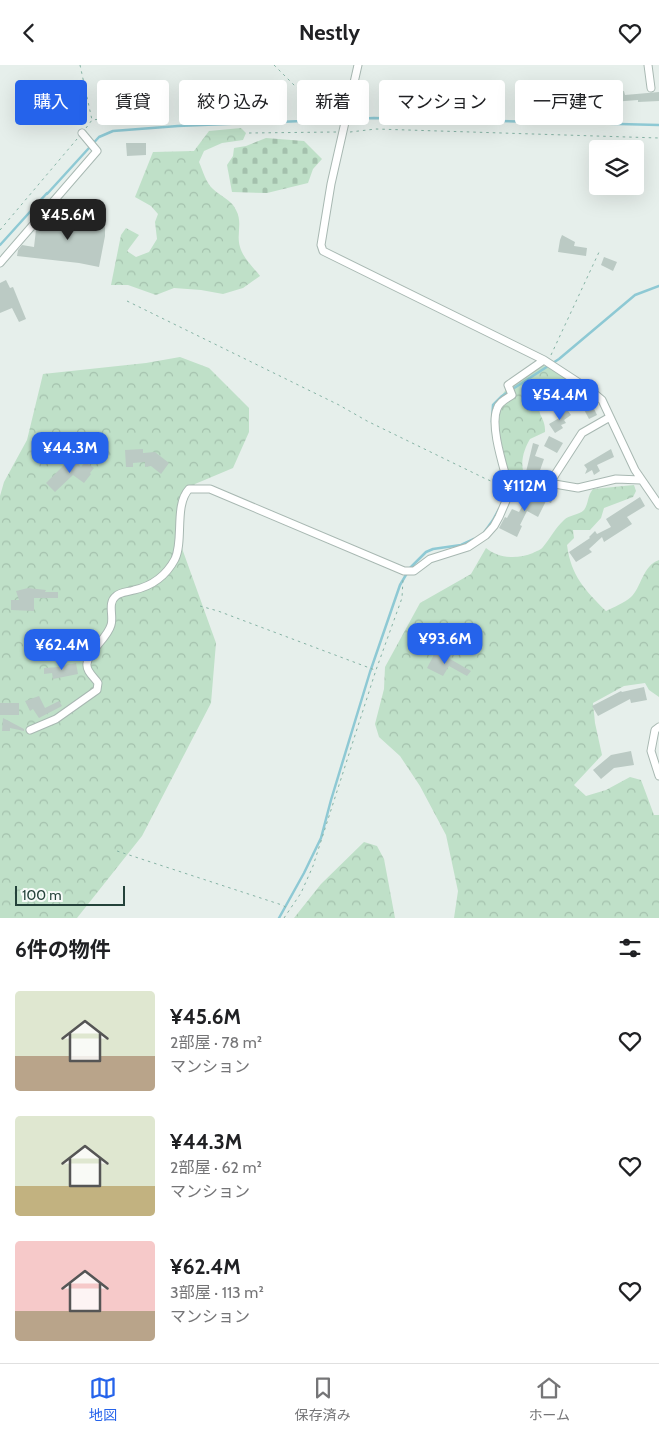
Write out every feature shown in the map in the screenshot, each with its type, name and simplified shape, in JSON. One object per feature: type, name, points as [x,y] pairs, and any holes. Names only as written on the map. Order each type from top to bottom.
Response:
[{"type":"street","points":[[354,80],[358,65]]},
{"type":"street","points":[[648,65],[651,88]]},
{"type":"street","points":[[344,125],[321,245],[323,251],[546,362],[602,399],[635,470],[659,505]]},
{"type":"street","points":[[0,263],[97,151],[82,133]]},
{"type":"street","points":[[512,487],[508,484],[500,449],[495,421],[497,408],[502,401],[512,395],[508,385],[546,362]]},
{"type":"street","points":[[549,484],[582,433],[610,417]]},
{"type":"street","points":[[30,730],[56,719],[97,691],[98,683],[88,670],[87,661],[111,625],[111,603],[117,595],[153,584],[170,567],[178,550],[180,509],[189,489],[210,489],[404,571],[414,571],[430,559],[468,547],[486,535],[497,522],[512,487],[520,482],[528,481],[578,488],[616,479],[641,480]]},
{"type":"street","points":[[659,727],[654,730],[651,751],[659,776]]},
{"type":"path","points":[[80,65],[92,121]]},
{"type":"path","points":[[274,65],[297,88]]},
{"type":"path","points":[[0,230],[92,121],[97,120]]},
{"type":"path","points":[[249,133],[376,129],[659,137]]},
{"type":"path","points":[[546,362],[600,251]]},
{"type":"path","points":[[127,301],[499,485]]},
{"type":"path","points":[[284,918],[301,893],[313,866],[376,670],[402,598],[404,571]]},
{"type":"path","points":[[200,606],[376,670]]},
{"type":"path","points":[[117,851],[282,905],[289,909]]},
{"type":"green space","points":[[241,128],[246,133],[243,140],[222,143],[204,151],[199,162],[211,186],[216,192],[226,198],[236,210],[239,219],[241,251],[260,276],[243,288],[223,294],[174,288],[156,295],[128,285],[111,285],[121,235],[126,228],[139,235],[127,251],[136,257],[149,252],[157,239],[155,222],[158,214],[151,206],[135,197],[153,152],[194,151],[209,131]]},
{"type":"green space","points":[[266,138],[304,141],[322,159],[313,169],[308,183],[267,193],[232,192],[227,165],[233,156],[234,148],[246,146]]},
{"type":"green space","points":[[180,357],[209,368],[249,408],[249,432],[233,468],[195,484],[185,502],[179,540],[216,643],[211,703],[142,836],[77,918],[0,918],[0,496],[4,482],[27,440],[43,374],[146,363]]},
{"type":"green space","points":[[543,365],[572,381],[588,393],[574,402],[563,395],[557,399],[543,398],[539,408],[545,432],[530,439],[523,457],[522,467],[525,476],[512,484],[497,423],[497,402],[507,388]]},
{"type":"green space","points":[[634,485],[636,491],[633,497],[604,508],[601,518],[590,530],[573,530],[574,538],[567,545],[572,565],[580,582],[606,611],[631,597],[649,567],[659,560],[659,697],[649,690],[645,683],[624,686],[593,703],[602,755],[574,785],[586,796],[606,790],[630,777],[641,780],[654,815],[659,815],[659,918],[454,918],[458,891],[446,835],[420,786],[400,756],[379,737],[375,724],[384,689],[385,667],[420,603],[471,574],[486,548],[491,552],[509,557],[533,553],[542,548],[564,520],[584,510],[593,489]]},
{"type":"green space","points":[[364,842],[377,846],[384,859],[395,918],[294,918],[321,884]]},
{"type":"building","points":[[623,91],[625,95],[659,92],[659,101],[623,101]]},
{"type":"building","points":[[126,143],[146,143],[146,155],[127,156]]},
{"type":"building","points":[[49,215],[105,220],[105,236],[99,267],[17,256],[18,250],[22,245],[34,247],[36,230],[39,226],[47,227]]},
{"type":"building","points":[[562,235],[575,242],[574,246],[587,248],[586,256],[558,252]]},
{"type":"building","points":[[604,257],[617,262],[613,271],[601,265]]},
{"type":"building","points":[[6,280],[10,288],[13,287],[26,319],[19,322],[12,308],[0,313],[0,283]]},
{"type":"building","points":[[589,398],[597,415],[589,419],[580,402]]},
{"type":"building","points":[[566,408],[571,415],[564,420],[566,423],[561,425],[563,428],[555,433],[549,424],[561,417],[558,413]]},
{"type":"building","points":[[549,436],[563,443],[557,453],[544,446]]},
{"type":"building","points":[[533,443],[539,445],[535,456],[544,459],[538,476],[526,472]]},
{"type":"building","points":[[143,449],[143,453],[155,452],[169,463],[161,474],[151,466],[145,467],[145,462],[133,463],[133,467],[126,467],[125,450]]},
{"type":"building","points":[[611,449],[614,457],[597,465],[600,471],[594,475],[592,470],[585,474],[587,469],[584,465]]},
{"type":"building","points":[[72,457],[81,467],[85,462],[94,468],[84,483],[73,475],[55,492],[46,483]]},
{"type":"building","points":[[539,489],[554,495],[551,503],[546,501],[538,517],[527,511],[520,525],[522,526],[517,537],[499,528],[512,509],[519,512],[528,496],[535,500]]},
{"type":"building","points":[[640,497],[645,506],[627,517],[632,524],[604,542],[602,537],[589,549],[592,552],[576,562],[569,552],[590,538],[595,531],[597,534],[611,527],[606,519]]},
{"type":"building","points":[[28,588],[46,590],[45,592],[58,592],[58,598],[34,598],[34,611],[11,610],[11,600],[19,600],[16,591]]},
{"type":"building","points":[[436,651],[471,671],[467,676],[449,666],[443,676],[427,668]]},
{"type":"building","points":[[76,663],[78,674],[53,679],[52,673],[44,674],[44,668]]},
{"type":"building","points":[[644,687],[647,700],[631,703],[630,699],[598,716],[592,706],[621,691]]},
{"type":"building","points":[[39,696],[45,708],[59,701],[62,706],[39,718],[33,709],[30,711],[25,701]]},
{"type":"building","points":[[0,703],[19,703],[19,715],[0,715]]},
{"type":"building","points":[[3,718],[24,729],[24,731],[10,728],[10,731],[2,731]]},
{"type":"building","points":[[631,751],[634,765],[614,768],[601,779],[593,770],[611,755]]},
{"type":"waterway","points":[[47,194],[99,137],[113,131],[178,126],[374,118],[659,125]]},
{"type":"waterway","points":[[0,245],[47,193]]},
{"type":"waterway","points":[[492,422],[493,405],[502,396],[559,359],[635,295],[659,286]]},
{"type":"waterway","points":[[505,483],[505,495]]},
{"type":"waterway","points":[[483,534],[499,509]]},
{"type":"waterway","points":[[279,918],[321,838],[370,672],[400,585],[410,568],[426,552],[433,549],[461,545],[474,539]]}]
